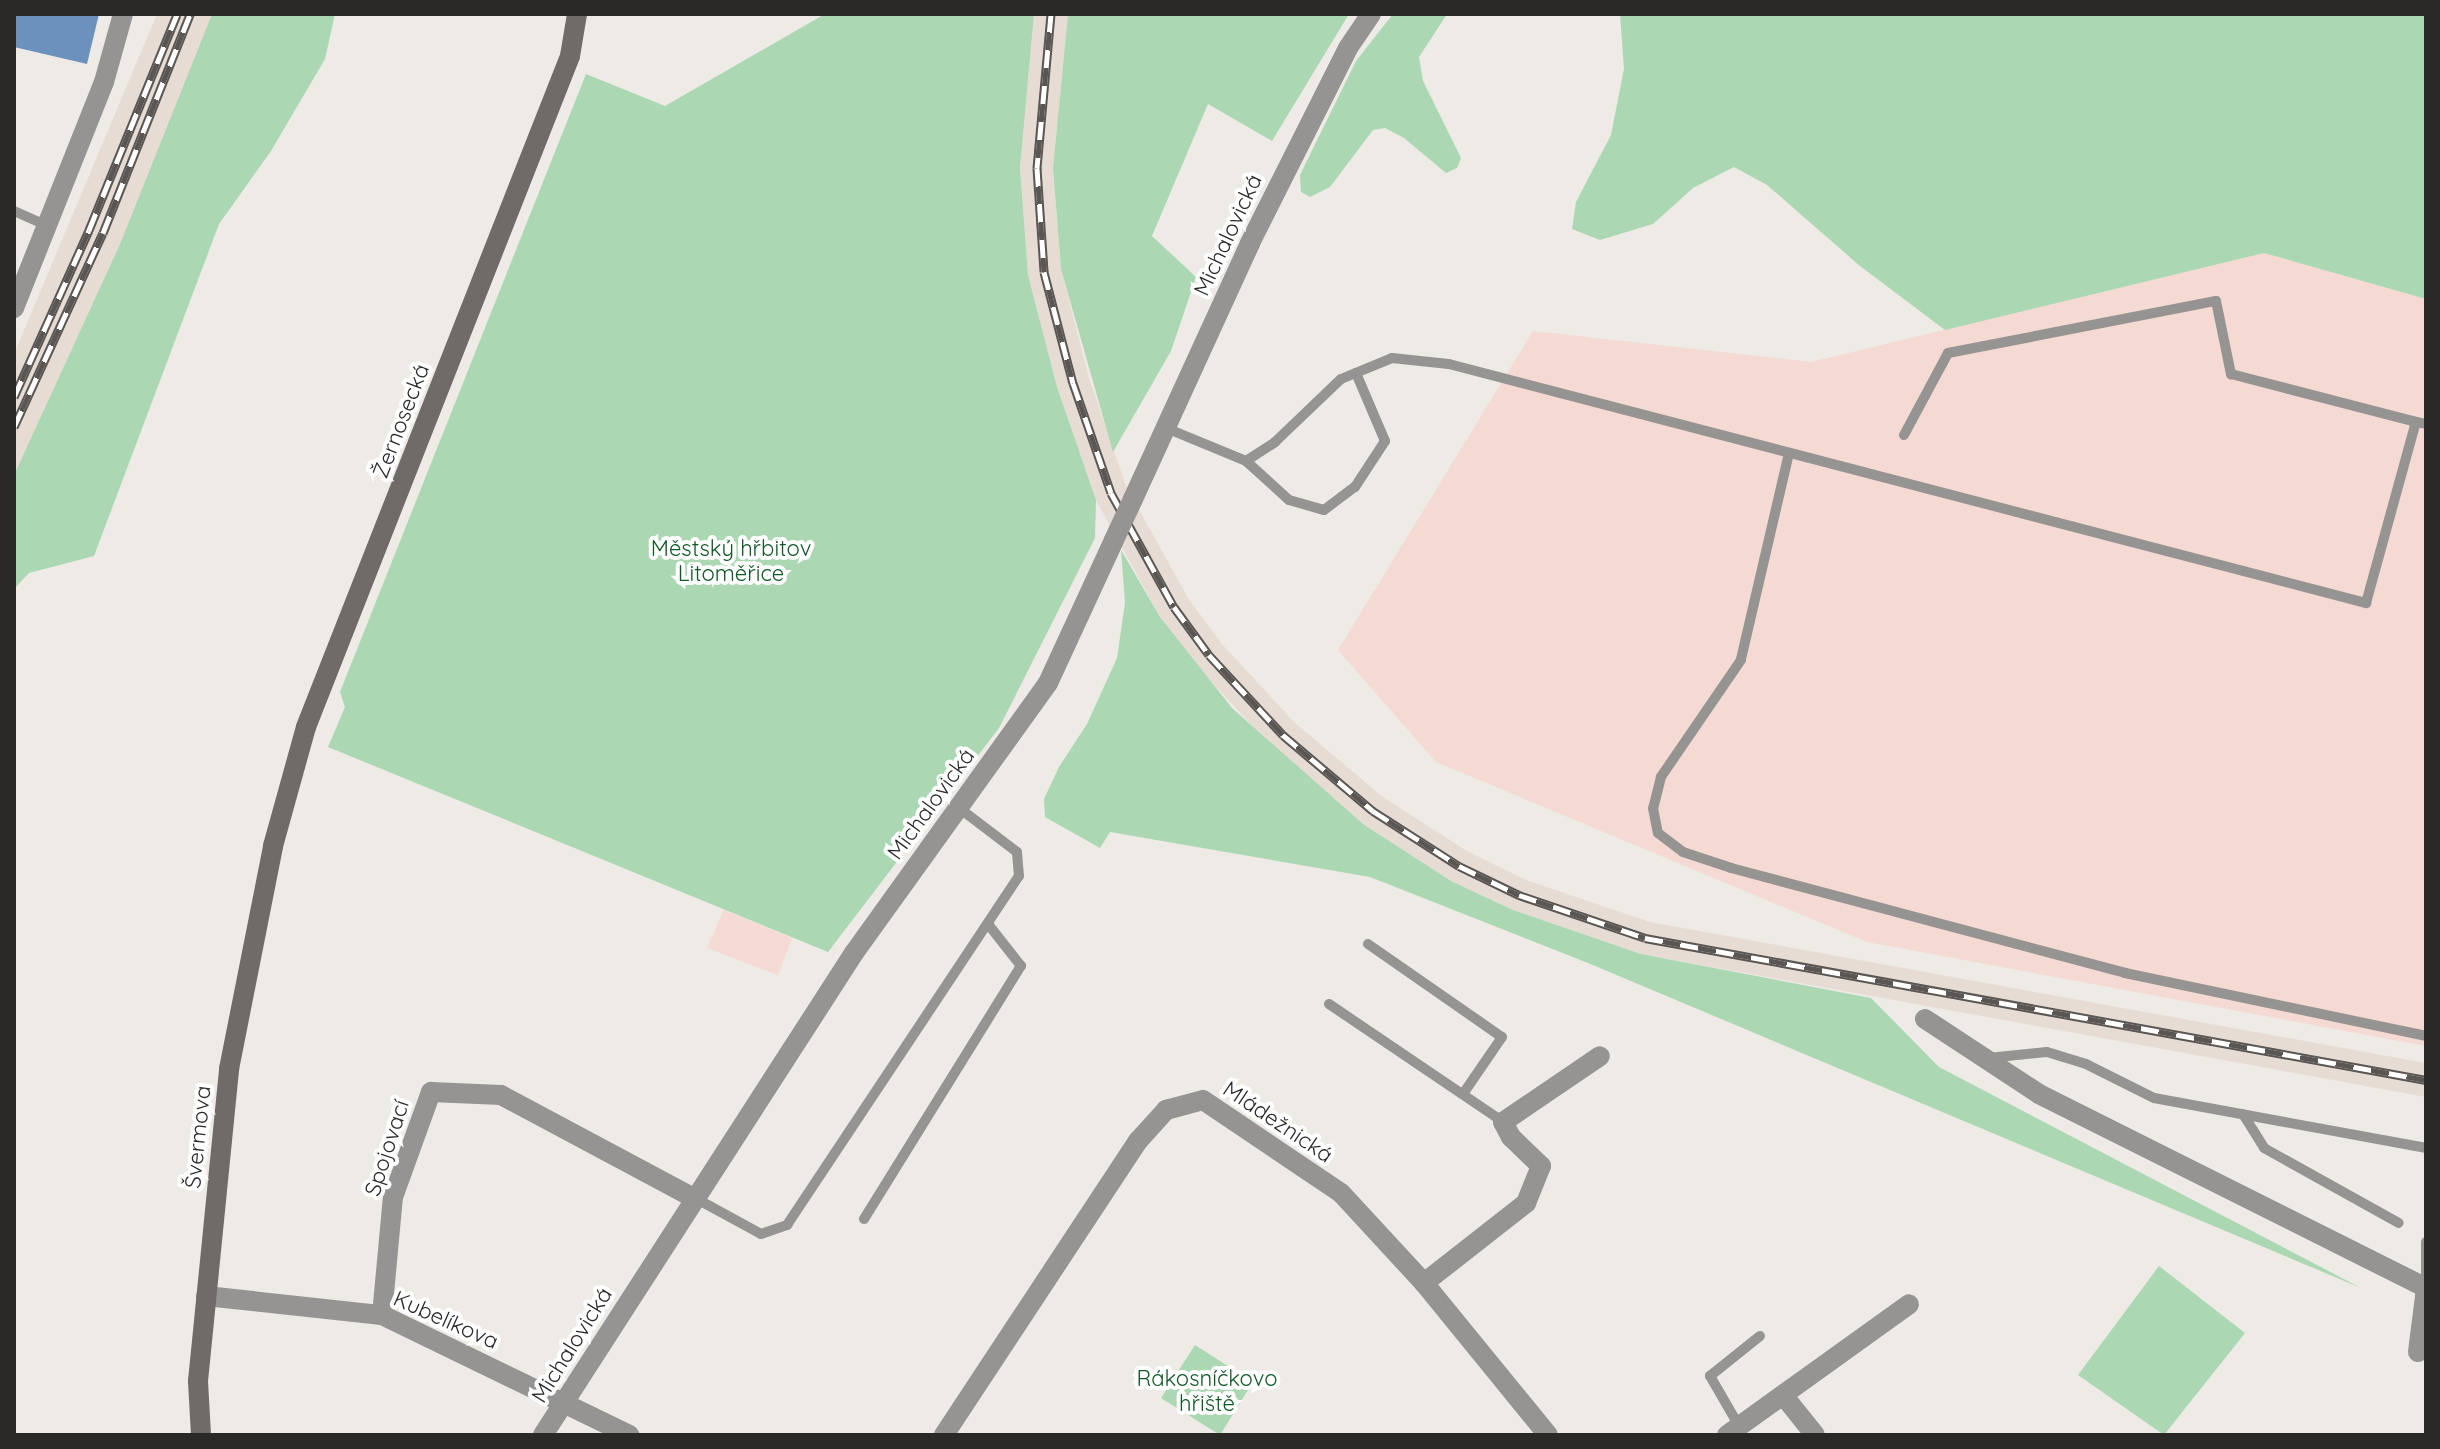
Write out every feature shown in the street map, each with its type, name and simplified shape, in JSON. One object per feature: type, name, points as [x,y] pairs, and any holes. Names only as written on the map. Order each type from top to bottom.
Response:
[{"type":"main road","name":"Žernosecká","points":[[273,846],[306,727],[570,56],[577,14]]},
{"type":"main road","name":"Švermova","points":[[201,1435],[197,1400],[229,1069],[273,846]]},
{"type":"street","points":[[14,308],[50,226],[104,82],[123,14]]},
{"type":"street","name":"Michalovická","points":[[543,1435],[692,1197],[957,806],[1048,683],[1289,163],[1371,14]]},
{"type":"street","points":[[1925,1019],[2039,1094],[2426,1288],[2418,1352]]},
{"type":"street","points":[[1424,1283],[1526,1203],[1541,1166],[1511,1137],[1503,1122],[1600,1056]]},
{"type":"street","name":"Spojovací","points":[[382,1315],[393,1197],[431,1092],[501,1095],[692,1197]]},
{"type":"street","name":"Mládežnická","points":[[944,1435],[1138,1141],[1166,1110],[1203,1100],[1341,1193],[1424,1283],[1548,1435]]},
{"type":"street","name":"Kubelíkova","points":[[206,1296],[382,1315],[565,1401],[629,1435]]},
{"type":"street","points":[[1733,1430],[1909,1304]]},
{"type":"street","points":[[1783,1395],[1815,1435]]},
{"type":"lane","points":[[14,211],[50,226]]},
{"type":"lane","points":[[1246,461],[1275,442],[1341,379],[1392,358],[1449,364],[2366,603],[2421,423],[2231,374],[2216,301],[1948,353],[1904,435]]},
{"type":"lane","points":[[1166,428],[1246,461],[1289,500],[1324,510],[1355,487],[1385,441],[1356,373]]},
{"type":"lane","points":[[1789,453],[1741,660],[1661,777],[1653,808],[1658,833],[1683,852],[1731,868],[2125,973],[2426,1036]]},
{"type":"lane","points":[[692,1197],[761,1234],[787,1225],[1019,876],[1017,852],[957,806]]},
{"type":"lane","points":[[864,1219],[1021,966],[988,924]]},
{"type":"lane","points":[[1368,944],[1502,1037],[1463,1094]]},
{"type":"lane","points":[[1329,1004],[1503,1122]]},
{"type":"lane","points":[[1986,1059],[2047,1052],[2086,1064],[2154,1098],[2426,1148]]},
{"type":"lane","points":[[2243,1114],[2264,1148],[2399,1223]]},
{"type":"lane","points":[[2426,1242],[2426,1288]]},
{"type":"lane","points":[[1733,1430],[1710,1376],[1760,1336]]},
{"type":"shaded area","points":[[157,14],[212,14],[120,244],[14,475],[14,354]]},
{"type":"shaded area","points":[[1034,14],[1068,14],[1053,168],[1061,269],[1089,378],[1126,486],[1188,598],[1222,644],[1295,723],[1383,797],[1467,851],[1526,880],[1650,922],[2426,1063],[2426,1097],[1641,954],[1513,910],[1451,881],[1363,824],[1272,747],[1196,665],[1160,617],[1096,500],[1057,387],[1028,275],[1020,168]]},
{"type":"shaded area","points":[[2264,253],[2426,299],[2426,1046],[1867,942],[1436,762],[1338,650],[1533,331],[1811,362]]},
{"type":"shaded area","points":[[724,910],[792,938],[778,975],[707,948]]},
{"type":"green space","points":[[212,14],[335,14],[325,59],[271,151],[219,224],[94,556],[29,573],[14,589],[14,475],[120,244]]},
{"type":"green space","name":"Městský hřbitov Litoměřice","points":[[825,14],[1034,14],[1020,168],[1028,275],[1057,387],[1096,500],[1095,538],[999,728],[828,952],[328,747],[345,707],[340,692],[586,74],[665,106]]},
{"type":"green space","points":[[1068,14],[1349,14],[1272,141],[1208,104],[1152,236],[1196,277],[1171,351],[1113,452],[1061,269],[1053,168]]},
{"type":"green space","points":[[1393,14],[1447,14],[1419,57],[1423,81],[1461,158],[1457,168],[1446,173],[1404,138],[1385,128],[1373,130],[1330,187],[1310,197],[1301,192],[1300,175],[1356,61]]},
{"type":"green space","points":[[1620,14],[2426,14],[2426,299],[2264,253],[1945,330],[1860,266],[1767,185],[1734,167],[1693,188],[1653,224],[1600,240],[1572,229],[1576,202],[1611,135],[1624,69]]},
{"type":"green space","points":[[1121,550],[1160,617],[1232,708],[1363,824],[1451,881],[1513,910],[1641,954],[1871,998],[1939,1067],[2361,1288],[1588,963],[1370,877],[1110,832],[1100,848],[1045,817],[1044,799],[1059,767],[1087,724],[1117,658],[1125,603]]},
{"type":"green space","points":[[2159,1266],[2245,1333],[2164,1435],[2078,1375]]},
{"type":"green space","name":"Rákosníčkovo hřiště","points":[[1195,1345],[1253,1382],[1220,1435],[1161,1398]]},
{"type":"water","points":[[14,14],[99,14],[87,64],[14,47]]},
{"type":"railway","points":[[14,397],[89,230],[177,14]]},
{"type":"railway","points":[[14,427],[103,233],[190,14]]},
{"type":"railway","points":[[1051,14],[1037,168],[1044,272],[1073,383],[1111,493],[1174,607],[1209,655],[1283,735],[1373,811],[1459,866],[1519,895],[1645,938],[2426,1080]]}]
